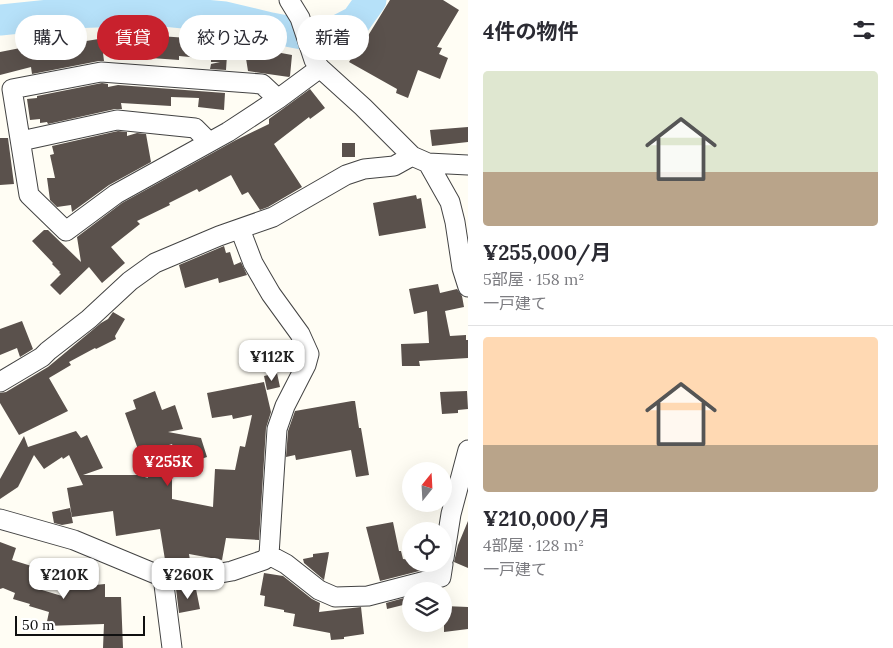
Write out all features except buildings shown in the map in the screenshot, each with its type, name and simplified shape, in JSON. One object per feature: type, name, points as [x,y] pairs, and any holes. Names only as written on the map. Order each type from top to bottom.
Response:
[{"type":"street","points":[[288,0],[300,18],[317,64],[420,159],[450,202],[462,268],[468,287]]},
{"type":"street","points":[[278,98],[262,84],[102,72],[12,89],[29,195],[66,231],[116,194],[228,132],[278,98],[317,64]]},
{"type":"street","points":[[21,141],[117,120],[195,128],[210,142]]},
{"type":"street","points":[[0,382],[42,357],[89,319],[130,281],[155,263],[219,236],[273,217],[346,175],[420,159],[468,165]]},
{"type":"street","points":[[0,519],[74,540],[163,576],[187,579],[232,571],[264,560],[269,555],[277,428],[285,406],[306,365],[309,354],[300,334],[271,294],[253,263],[240,229]]},
{"type":"street","points":[[450,522],[468,450]]},
{"type":"street","points":[[269,555],[286,564],[319,590],[335,597],[368,596],[441,577],[442,572]]},
{"type":"street","points":[[163,576],[172,648]]},
{"type":"waterway","points":[[0,20],[69,13],[153,10],[225,17],[323,38],[356,21],[371,0]]}]
